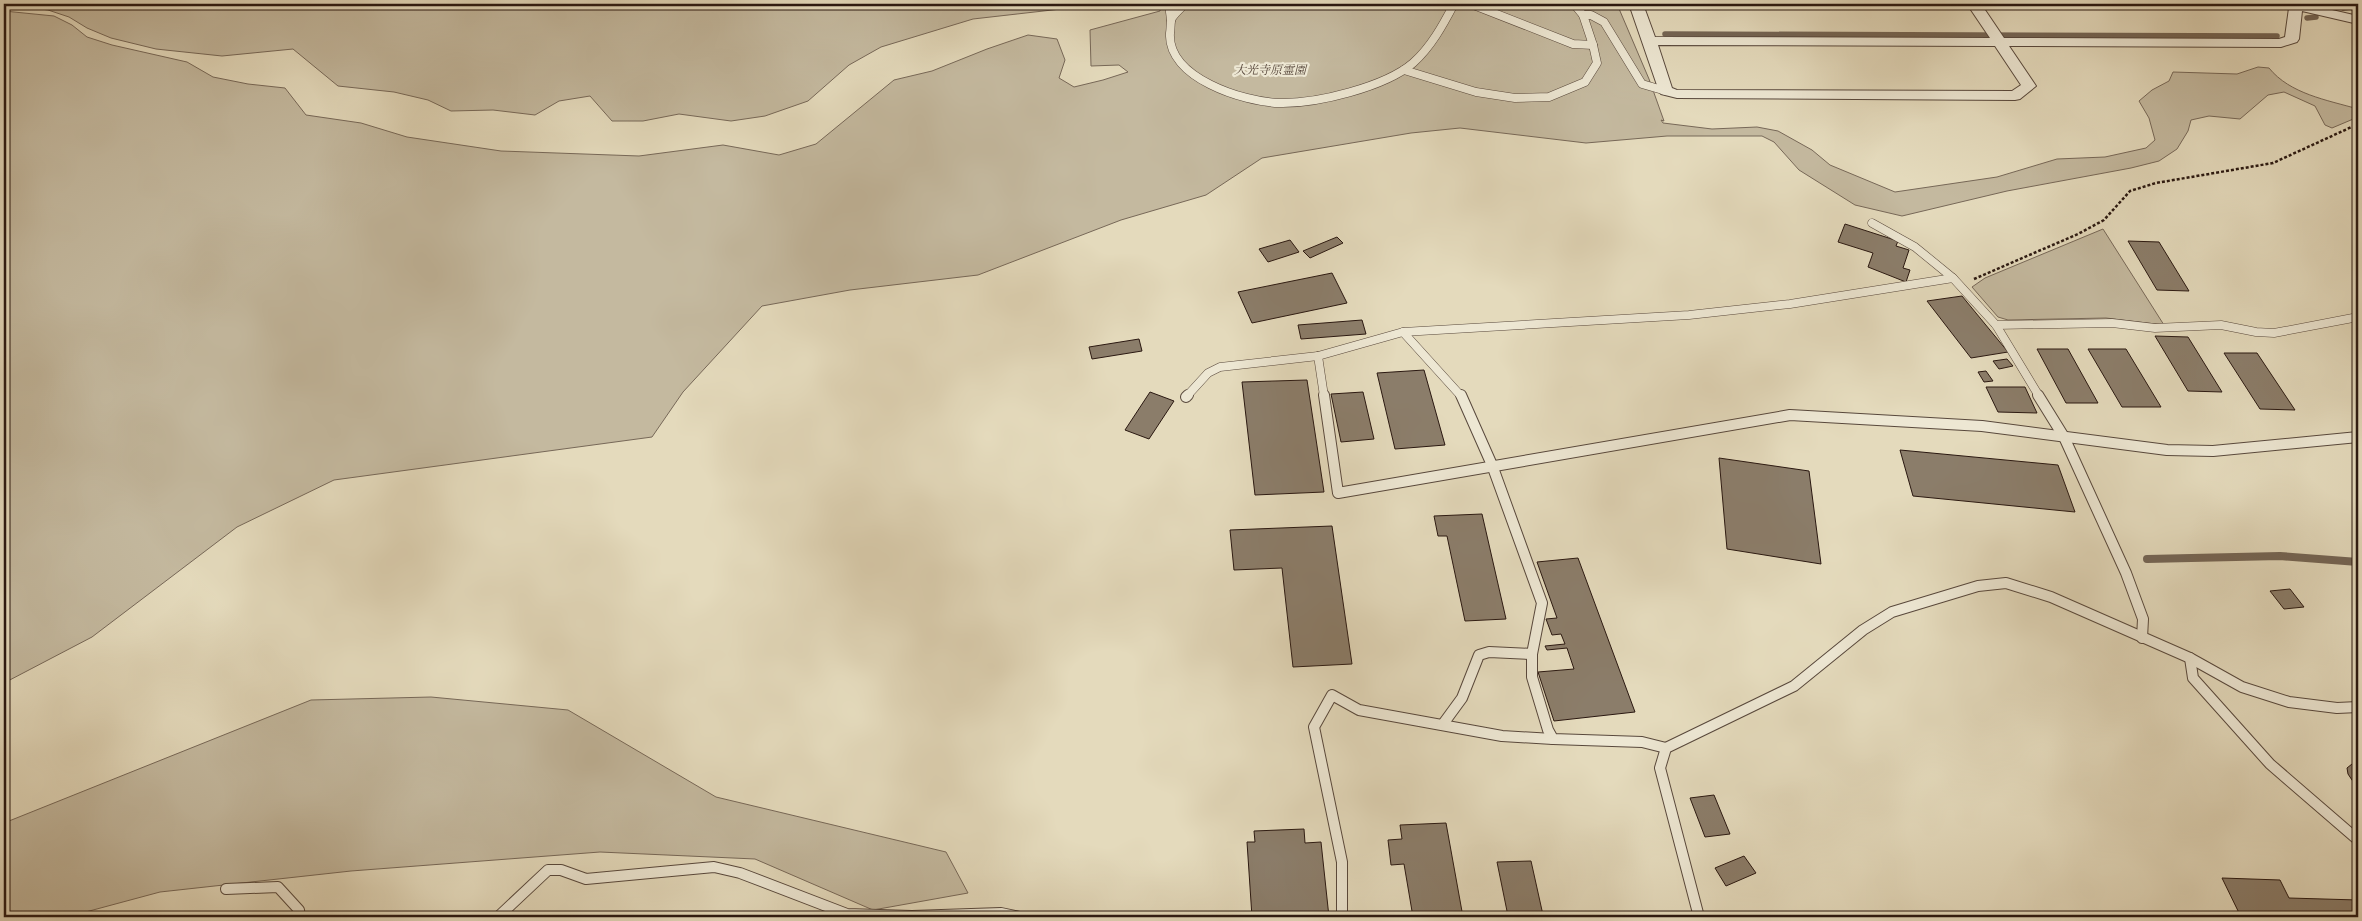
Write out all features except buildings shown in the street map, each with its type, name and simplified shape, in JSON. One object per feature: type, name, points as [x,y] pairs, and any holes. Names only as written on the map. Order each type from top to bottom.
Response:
[{"type":"street","points":[[1636,4],[1649,36],[1652,56],[1666,90],[1677,94],[2015,96],[2029,86],[1974,4]]},
{"type":"street","points":[[1649,36],[1997,36],[2281,43],[2292,39],[2294,4],[2358,20]]},
{"type":"lane","points":[[1169,4],[1171,20],[1169,36],[1176,59],[1202,81],[1238,96],[1279,103],[1322,98],[1372,83],[1404,70],[1422,52],[1442,26],[1454,4]]},
{"type":"lane","points":[[1171,20],[1185,4]]},
{"type":"lane","points":[[1471,4],[1573,44],[1593,45]]},
{"type":"lane","points":[[1404,70],[1476,92],[1515,98],[1549,97],[1585,82],[1597,64],[1583,15],[1574,4]]},
{"type":"lane","points":[[1583,15],[1591,15],[1604,22],[1642,84],[1651,88],[1666,90]]},
{"type":"lane","points":[[1872,223],[1898,234],[1921,249],[1956,280],[1996,325],[2064,437],[2126,573],[2143,619],[2142,638]]},
{"type":"lane","points":[[1186,397],[1208,373],[1220,367],[1318,356],[1403,332],[1698,314],[1790,304],[1956,280]]},
{"type":"lane","points":[[1996,325],[2112,322],[2154,328],[2220,325],[2256,332],[2274,333],[2358,317]]},
{"type":"lane","points":[[1403,332],[1421,354],[1436,366],[1461,395],[1492,465],[1542,604],[1532,654],[1532,677],[1548,730],[1553,739]]},
{"type":"lane","points":[[1318,356],[1338,492],[1790,415],[1982,426],[2167,450],[2213,451],[2358,437]]},
{"type":"lane","points":[[1342,917],[1342,862],[1314,727],[1332,695],[1359,710],[1502,736],[1642,742],[1666,748],[1794,686],[1863,630],[1892,612],[1978,586],[2006,583],[2051,597],[2190,658],[2242,687],[2289,702],[2337,708],[2358,707]]},
{"type":"lane","points":[[1443,724],[1462,698],[1479,655],[1489,652],[1532,654]]},
{"type":"lane","points":[[2190,658],[2193,678],[2270,764],[2308,800],[2358,840]]},
{"type":"lane","points":[[1666,748],[1660,768],[1699,917]]},
{"type":"lane","points":[[498,917],[548,870],[561,870],[586,878],[714,867],[740,874],[847,914],[912,916],[1001,913],[1020,917]]},
{"type":"lane","points":[[226,889],[278,887],[299,910],[300,917]]},
{"type":"path","points":[[1956,280],[1977,279],[2078,234],[2104,220],[2130,191],[2156,183],[2273,163],[2358,124]]},
{"type":"green space","points":[[22,4],[1081,4],[1061,9],[973,19],[881,47],[849,65],[808,101],[765,116],[731,121],[679,114],[643,121],[612,121],[590,96],[559,101],[535,115],[493,110],[451,111],[428,100],[394,92],[338,86],[293,49],[222,56],[156,49],[111,38],[87,28],[69,17],[48,10],[26,7]]},
{"type":"green space","name":"大光寺原霊園","points":[[1161,4],[1617,4],[1649,79],[1664,121],[1661,120],[1663,123],[1712,129],[1757,127],[1778,131],[1812,150],[1830,165],[1895,192],[1997,177],[2057,159],[2105,157],[2146,148],[2155,140],[2149,118],[2139,101],[2152,90],[2169,81],[2173,72],[2237,74],[2258,67],[2269,68],[2287,84],[2298,90],[2358,109],[2358,117],[2332,128],[2325,125],[2315,106],[2284,92],[2268,95],[2240,119],[2209,116],[2191,120],[2188,131],[2177,149],[2159,161],[2007,191],[1902,216],[1855,205],[1799,170],[1774,142],[1762,136],[1667,136],[1586,143],[1460,128],[1411,133],[1262,158],[1206,195],[1121,220],[978,275],[850,290],[762,306],[683,392],[652,437],[334,480],[237,527],[92,637],[4,683],[4,11],[54,16],[72,25],[87,37],[112,45],[187,62],[213,77],[248,84],[285,88],[306,115],[361,123],[407,137],[501,151],[639,156],[723,145],[779,155],[816,144],[894,80],[932,71],[1028,35],[1057,39],[1065,60],[1059,78],[1074,87],[1103,80],[1128,72],[1119,65],[1091,66],[1090,30],[1160,11]]},
{"type":"green space","points":[[2103,229],[2164,325],[2106,318],[2008,320],[1998,317],[1972,287],[1985,278]]},
{"type":"green space","points":[[431,697],[568,710],[716,797],[946,852],[968,893],[873,910],[755,859],[600,852],[351,871],[160,892],[67,917],[4,917],[4,823],[311,700]]},
{"type":"waterway","points":[[2343,8],[2358,6]]},
{"type":"waterway","points":[[2307,18],[2316,17]]},
{"type":"waterway","points":[[1665,34],[2277,36]]},
{"type":"waterway","points":[[2147,559],[2280,556],[2358,562]]}]
